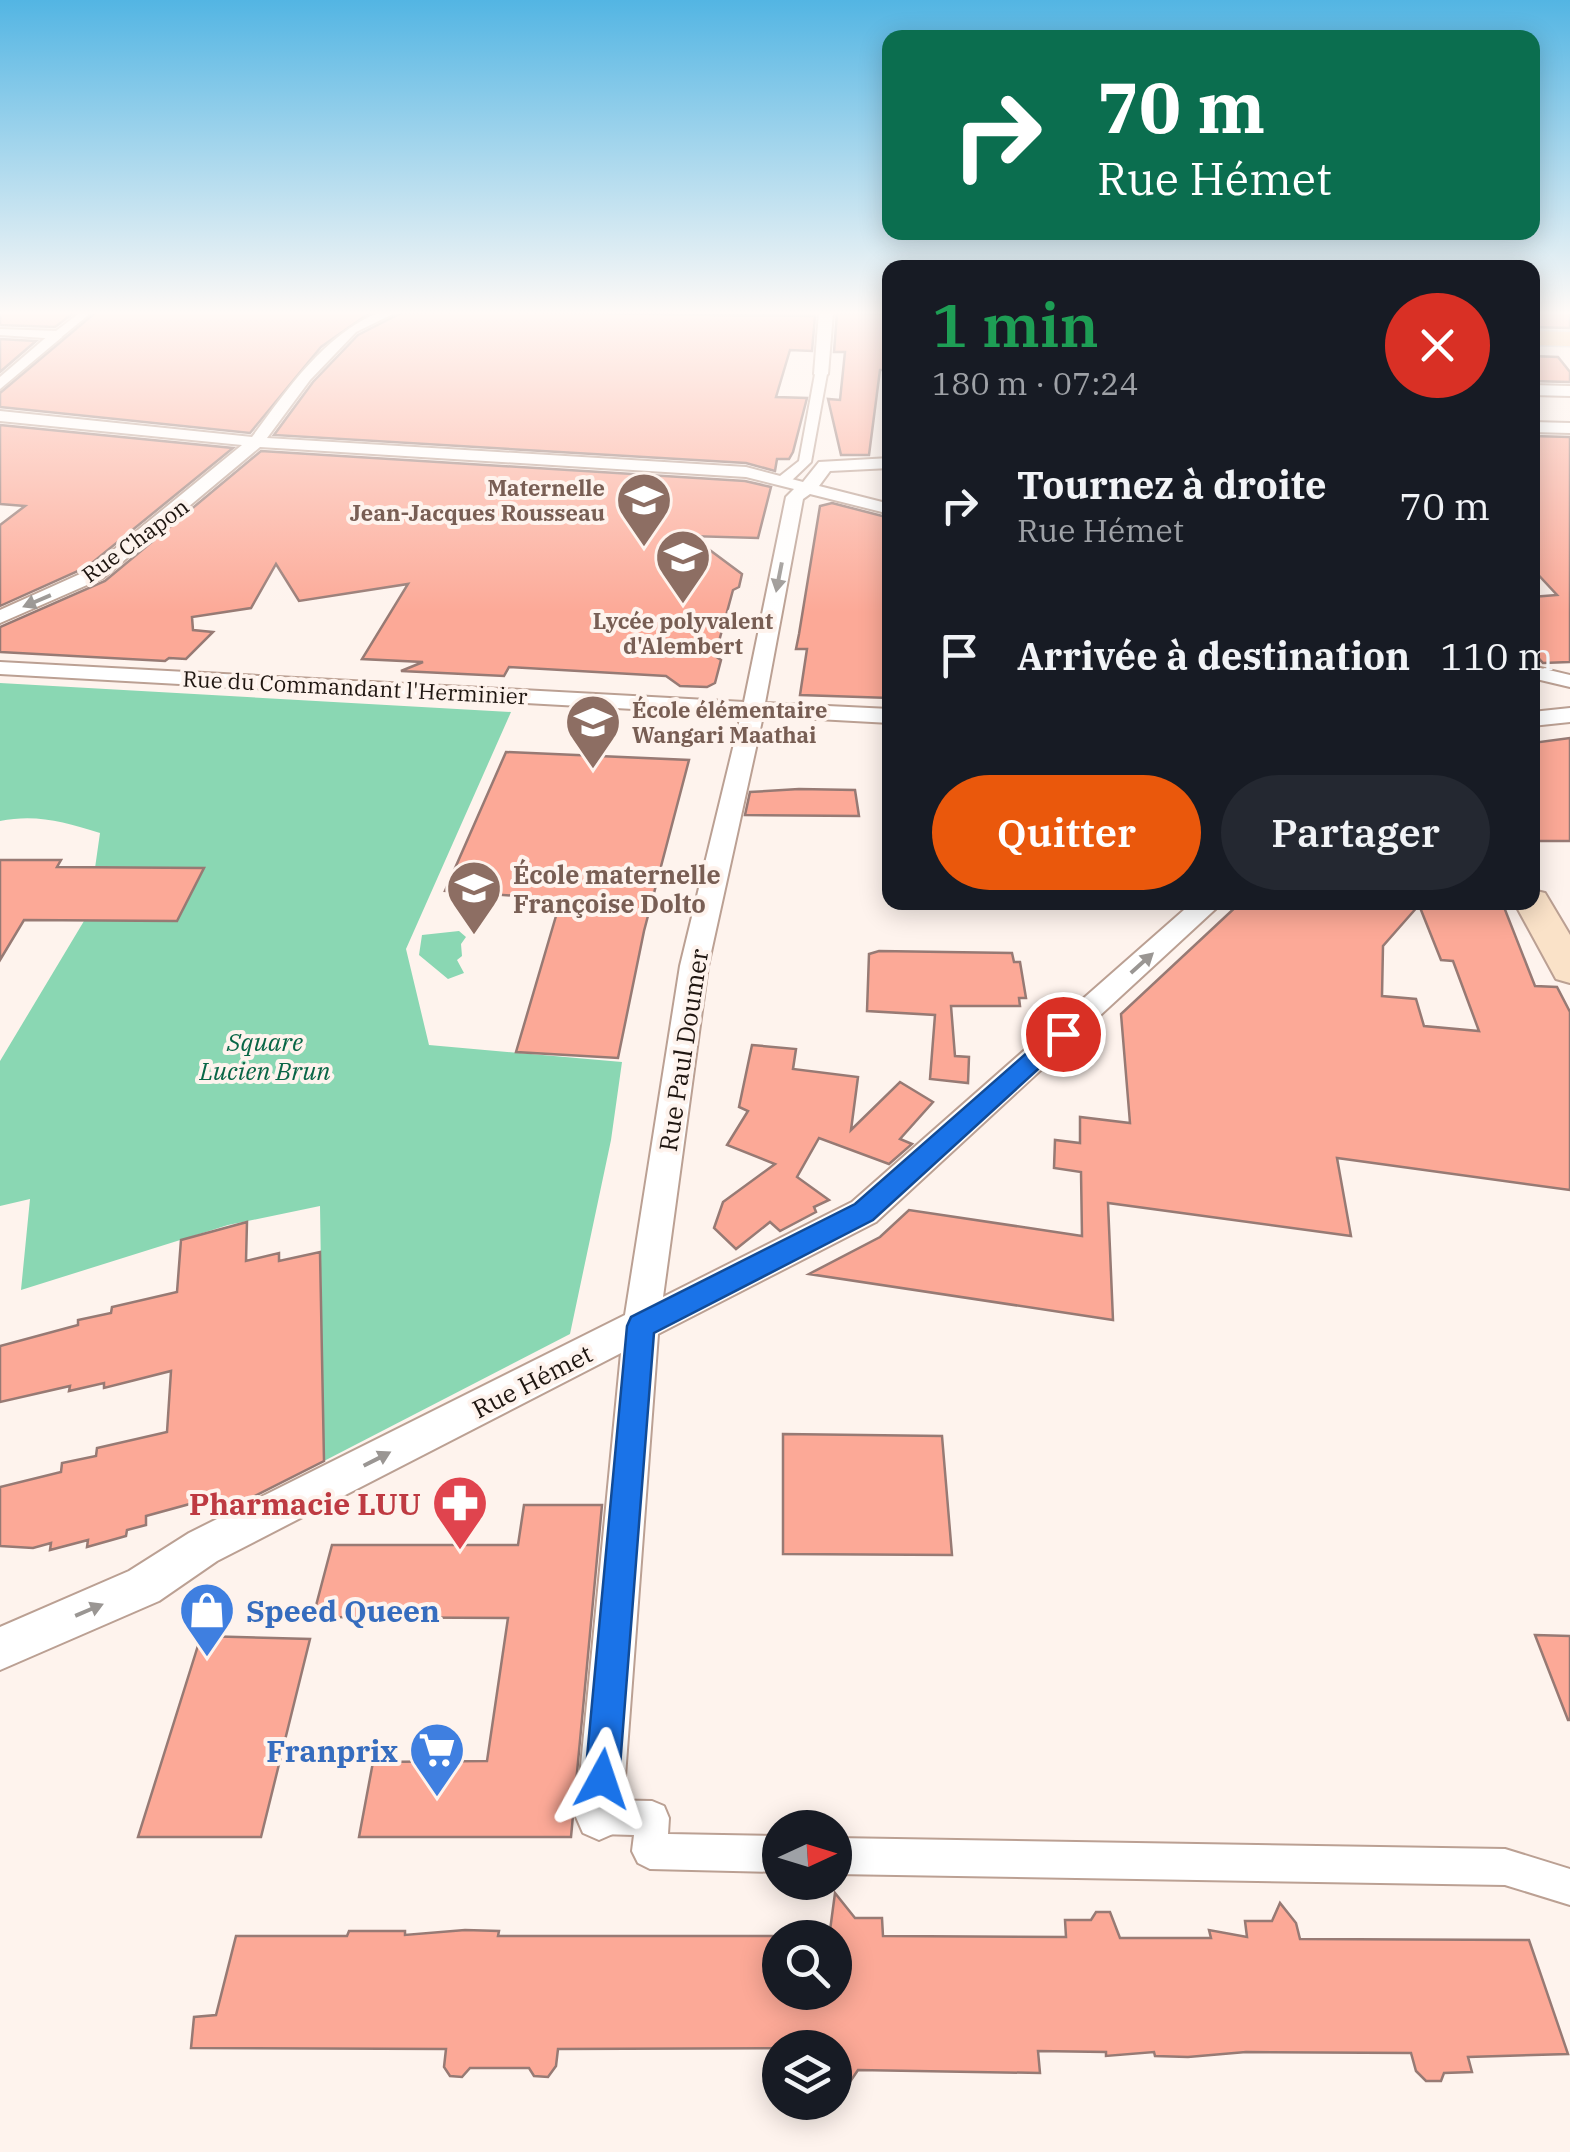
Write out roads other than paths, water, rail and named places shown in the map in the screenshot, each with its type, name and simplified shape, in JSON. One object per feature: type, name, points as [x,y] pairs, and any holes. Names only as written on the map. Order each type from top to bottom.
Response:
[{"type":"main road","points":[[1537,910],[1570,968]]},
{"type":"street","name":"Rue Chapon","points":[[0,617],[96,574],[256,442],[278,412]]},
{"type":"street","points":[[812,483],[806,462],[814,412]]},
{"type":"street","points":[[0,416],[256,442],[718,470],[812,483],[882,505]]},
{"type":"street","points":[[1540,427],[1570,428]]},
{"type":"street","points":[[785,479],[806,462]]},
{"type":"street","points":[[812,483],[824,466],[882,463]]},
{"type":"street","name":"Rue Paul Doumer","points":[[599,1817],[641,1326],[694,966],[795,497],[812,483]]},
{"type":"street","name":"Rue du Commandant l'Herminier","points":[[0,668],[882,716]]},
{"type":"street","points":[[1540,674],[1570,682]]},
{"type":"street","points":[[1540,718],[1570,715]]},
{"type":"street","name":"Rue Hémet","points":[[0,1649],[144,1586],[203,1547],[864,1212],[1201,910]]},
{"type":"street","points":[[599,1817],[652,1818],[650,1851],[762,1854]]},
{"type":"street","points":[[852,1856],[1505,1867],[1570,1887]]},
{"type":"place","name":"Maternelle Jean-Jacques Rousseau","points":[[644,549]]},
{"type":"place","name":"Lycée polyvalent d'Alembert","points":[[683,606]]},
{"type":"place","name":"École élémentaire Wangari Maathai","points":[[593,771]]},
{"type":"place","name":"École maternelle Françoise Dolto","points":[[474,937]]},
{"type":"place","name":"Pharmacie LUU","points":[[460,1552]]},
{"type":"place","name":"Speed Queen","points":[[207,1659]]},
{"type":"place","name":"Franprix","points":[[437,1799]]},
{"type":"park label","name":"Square Lucien Brun","points":[[265,1056]]}]
